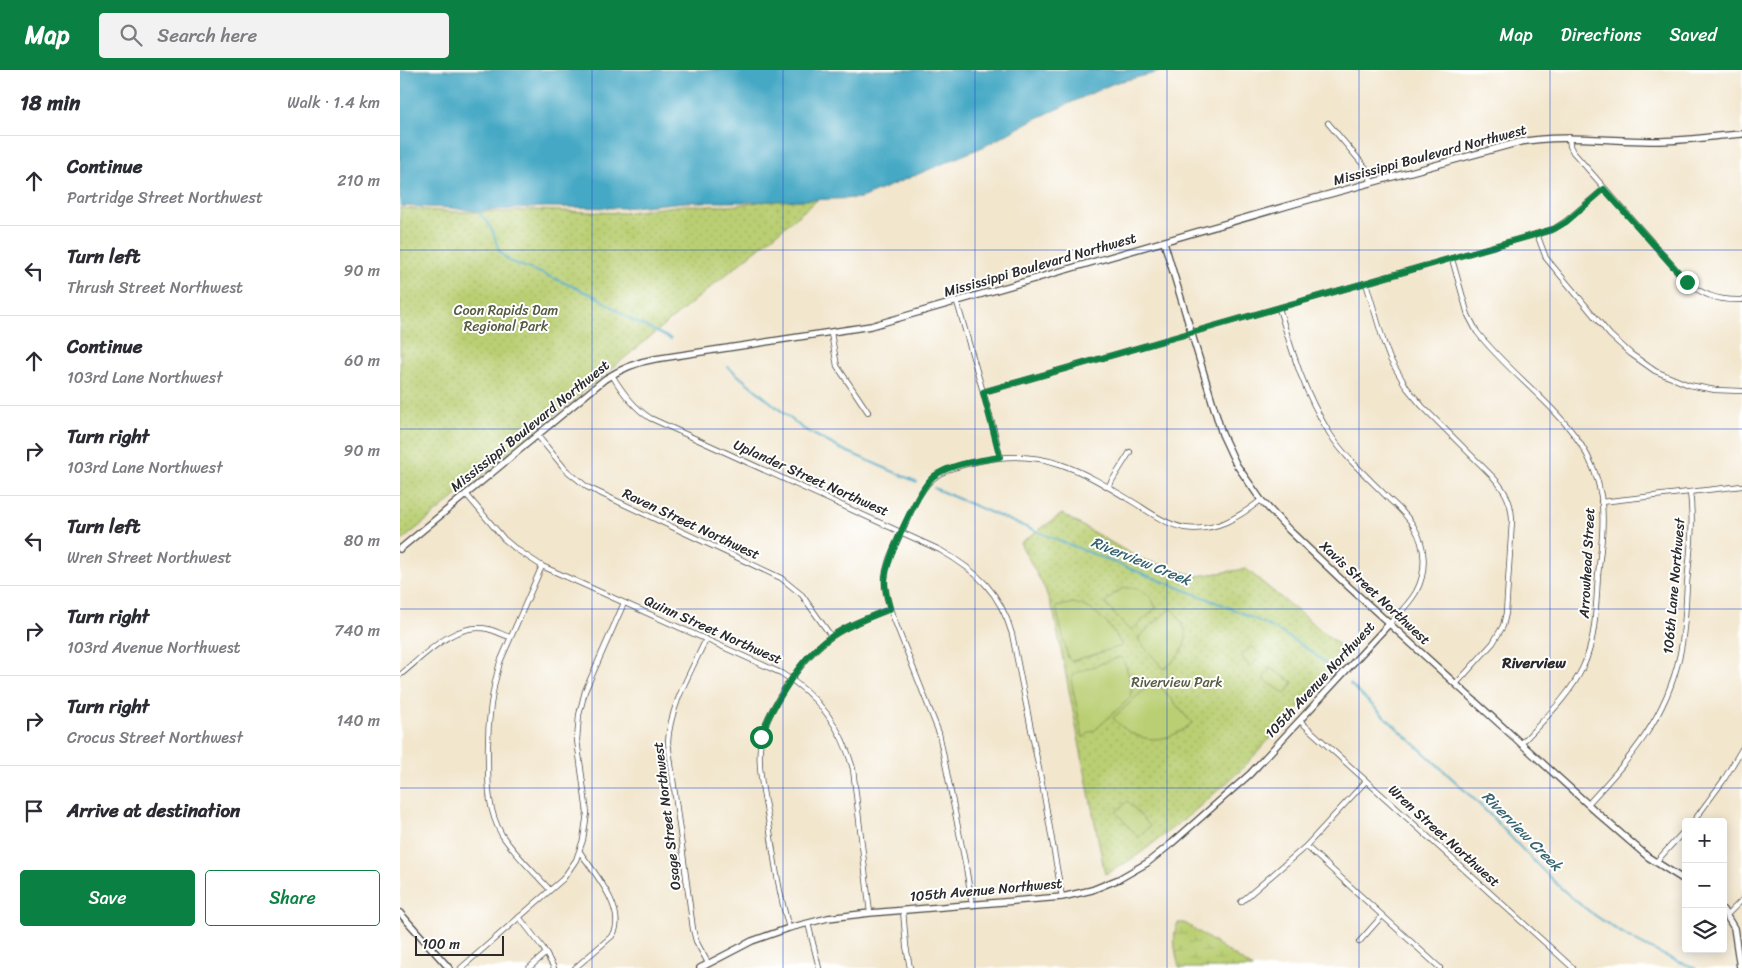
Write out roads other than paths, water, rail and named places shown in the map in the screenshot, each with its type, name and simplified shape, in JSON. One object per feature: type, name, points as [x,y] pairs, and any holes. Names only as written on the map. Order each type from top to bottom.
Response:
[{"type":"street","points":[[1328,123],[1366,168],[1372,183]]},
{"type":"street","name":"Mississippi Boulevard Northwest","points":[[400,549],[612,374],[647,361],[871,326],[1520,142],[1552,138],[1660,141],[1742,134]]},
{"type":"street","points":[[1569,138],[1573,152],[1680,276],[1692,286],[1713,297],[1742,300]]},
{"type":"street","points":[[983,392],[1537,234],[1560,226],[1604,189]]},
{"type":"street","points":[[1537,234],[1543,253],[1549,261],[1610,335],[1635,357],[1655,371],[1689,385],[1715,390],[1742,391]]},
{"type":"street","name":"Xavis Street Northwest","points":[[1164,242],[1214,411],[1226,444],[1241,472],[1261,500],[1288,530],[1521,744],[1655,863],[1682,879]]},
{"type":"street","name":"Arrowhead Street","points":[[1452,259],[1466,309],[1474,327],[1486,343],[1571,431],[1581,445],[1591,466],[1602,502],[1602,526],[1594,623],[1586,660],[1565,695],[1521,744]]},
{"type":"street","points":[[1366,284],[1384,343],[1402,380],[1422,406],[1493,477],[1503,489],[1511,505],[1512,529],[1505,620],[1493,643],[1456,684]]},
{"type":"street","points":[[957,302],[1000,457]]},
{"type":"street","points":[[1279,308],[1300,377],[1312,404],[1330,434],[1355,465],[1405,514],[1420,538],[1424,565],[1420,582],[1411,600],[1389,624]]},
{"type":"street","points":[[831,333],[837,366],[868,412]]},
{"type":"street","name":"Uplander Street Northwest","points":[[612,374],[630,401],[650,418],[940,550],[970,569],[992,591],[1007,616],[1012,634],[1062,897]]},
{"type":"street","name":"Raven Street Northwest","points":[[537,435],[566,470],[587,487],[781,578],[802,594],[831,636]]},
{"type":"street","points":[[1108,487],[1130,452]]},
{"type":"street","points":[[972,904],[941,740],[933,714],[890,609],[886,594],[885,576],[890,560],[922,490],[934,476],[951,468],[1000,457],[1028,457],[1060,463],[1080,471],[1164,521],[1185,528],[1206,528],[1227,523],[1261,500]]},
{"type":"street","points":[[1602,502],[1742,486]]},
{"type":"street","name":"106th Lane Northwest","points":[[1588,804],[1644,739],[1662,708],[1673,680],[1683,641],[1692,523],[1690,492]]},
{"type":"street","name":"Quinn Street Northwest","points":[[466,494],[504,539],[542,566],[764,665],[790,679],[808,692],[826,712],[848,750],[855,780],[870,913]]},
{"type":"street","points":[[542,566],[500,662],[490,698],[488,721],[489,795],[494,817],[503,835],[550,890]]},
{"type":"street","points":[[461,968],[568,873],[580,852],[585,830],[586,813],[577,740],[579,715],[590,676],[624,602]]},
{"type":"street","points":[[789,928],[778,882],[761,768],[760,747],[764,726],[790,679],[815,649],[831,636],[851,624],[890,609]]},
{"type":"street","name":"105th Avenue Northwest","points":[[700,968],[752,941],[808,923],[870,913],[1062,897],[1092,890],[1111,883],[1133,872],[1151,859],[1240,783],[1389,624]]},
{"type":"street","points":[[400,675],[445,639],[457,633],[480,628],[510,637]]},
{"type":"street","name":"Osage Street Northwest","points":[[706,639],[675,707],[668,742],[693,929],[696,941],[708,963]]},
{"type":"street","name":"Wren Street Northwest","points":[[1300,721],[1573,968]]},
{"type":"street","points":[[1696,818],[1724,781],[1742,749]]},
{"type":"street","points":[[1241,902],[1306,846],[1366,781]]},
{"type":"street","points":[[1655,863],[1682,834]]},
{"type":"street","points":[[1306,846],[1440,968]]},
{"type":"street","points":[[575,968],[612,936],[616,927],[612,901],[580,852]]},
{"type":"street","points":[[1727,911],[1742,900]]},
{"type":"street","points":[[903,910],[910,968]]},
{"type":"street","points":[[400,913],[449,968]]},
{"type":"street","points":[[1359,942],[1382,916]]},
{"type":"street","points":[[519,917],[546,953],[554,968]]},
{"type":"street","points":[[1727,918],[1736,938],[1740,968]]},
{"type":"street","points":[[808,923],[819,968]]},
{"type":"street","points":[[529,968],[546,953]]},
{"type":"water","points":[[400,70],[1168,70],[1114,83],[1033,120],[985,146],[861,198],[685,202],[622,208],[545,207],[477,211],[400,206]]},
{"type":"waterway","name":"Riverview Creek","points":[[476,209],[493,232],[499,251],[509,261],[597,297],[630,319],[671,339]]},
{"type":"waterway","name":"Riverview Creek","points":[[728,367],[802,428],[839,448],[917,482]]},
{"type":"waterway","name":"Riverview Creek","points":[[934,488],[1041,534],[1244,614],[1290,638],[1331,668]]},
{"type":"waterway","name":"Riverview Creek","points":[[1350,684],[1469,795],[1577,902],[1634,940],[1696,968]]},
{"type":"district","name":"Riverview","points":[[1534,663]]},
{"type":"park label","name":"Coon Rapids Dam Regional Park","points":[[506,318]]},
{"type":"park label","name":"Riverview Park","points":[[1177,682]]}]
